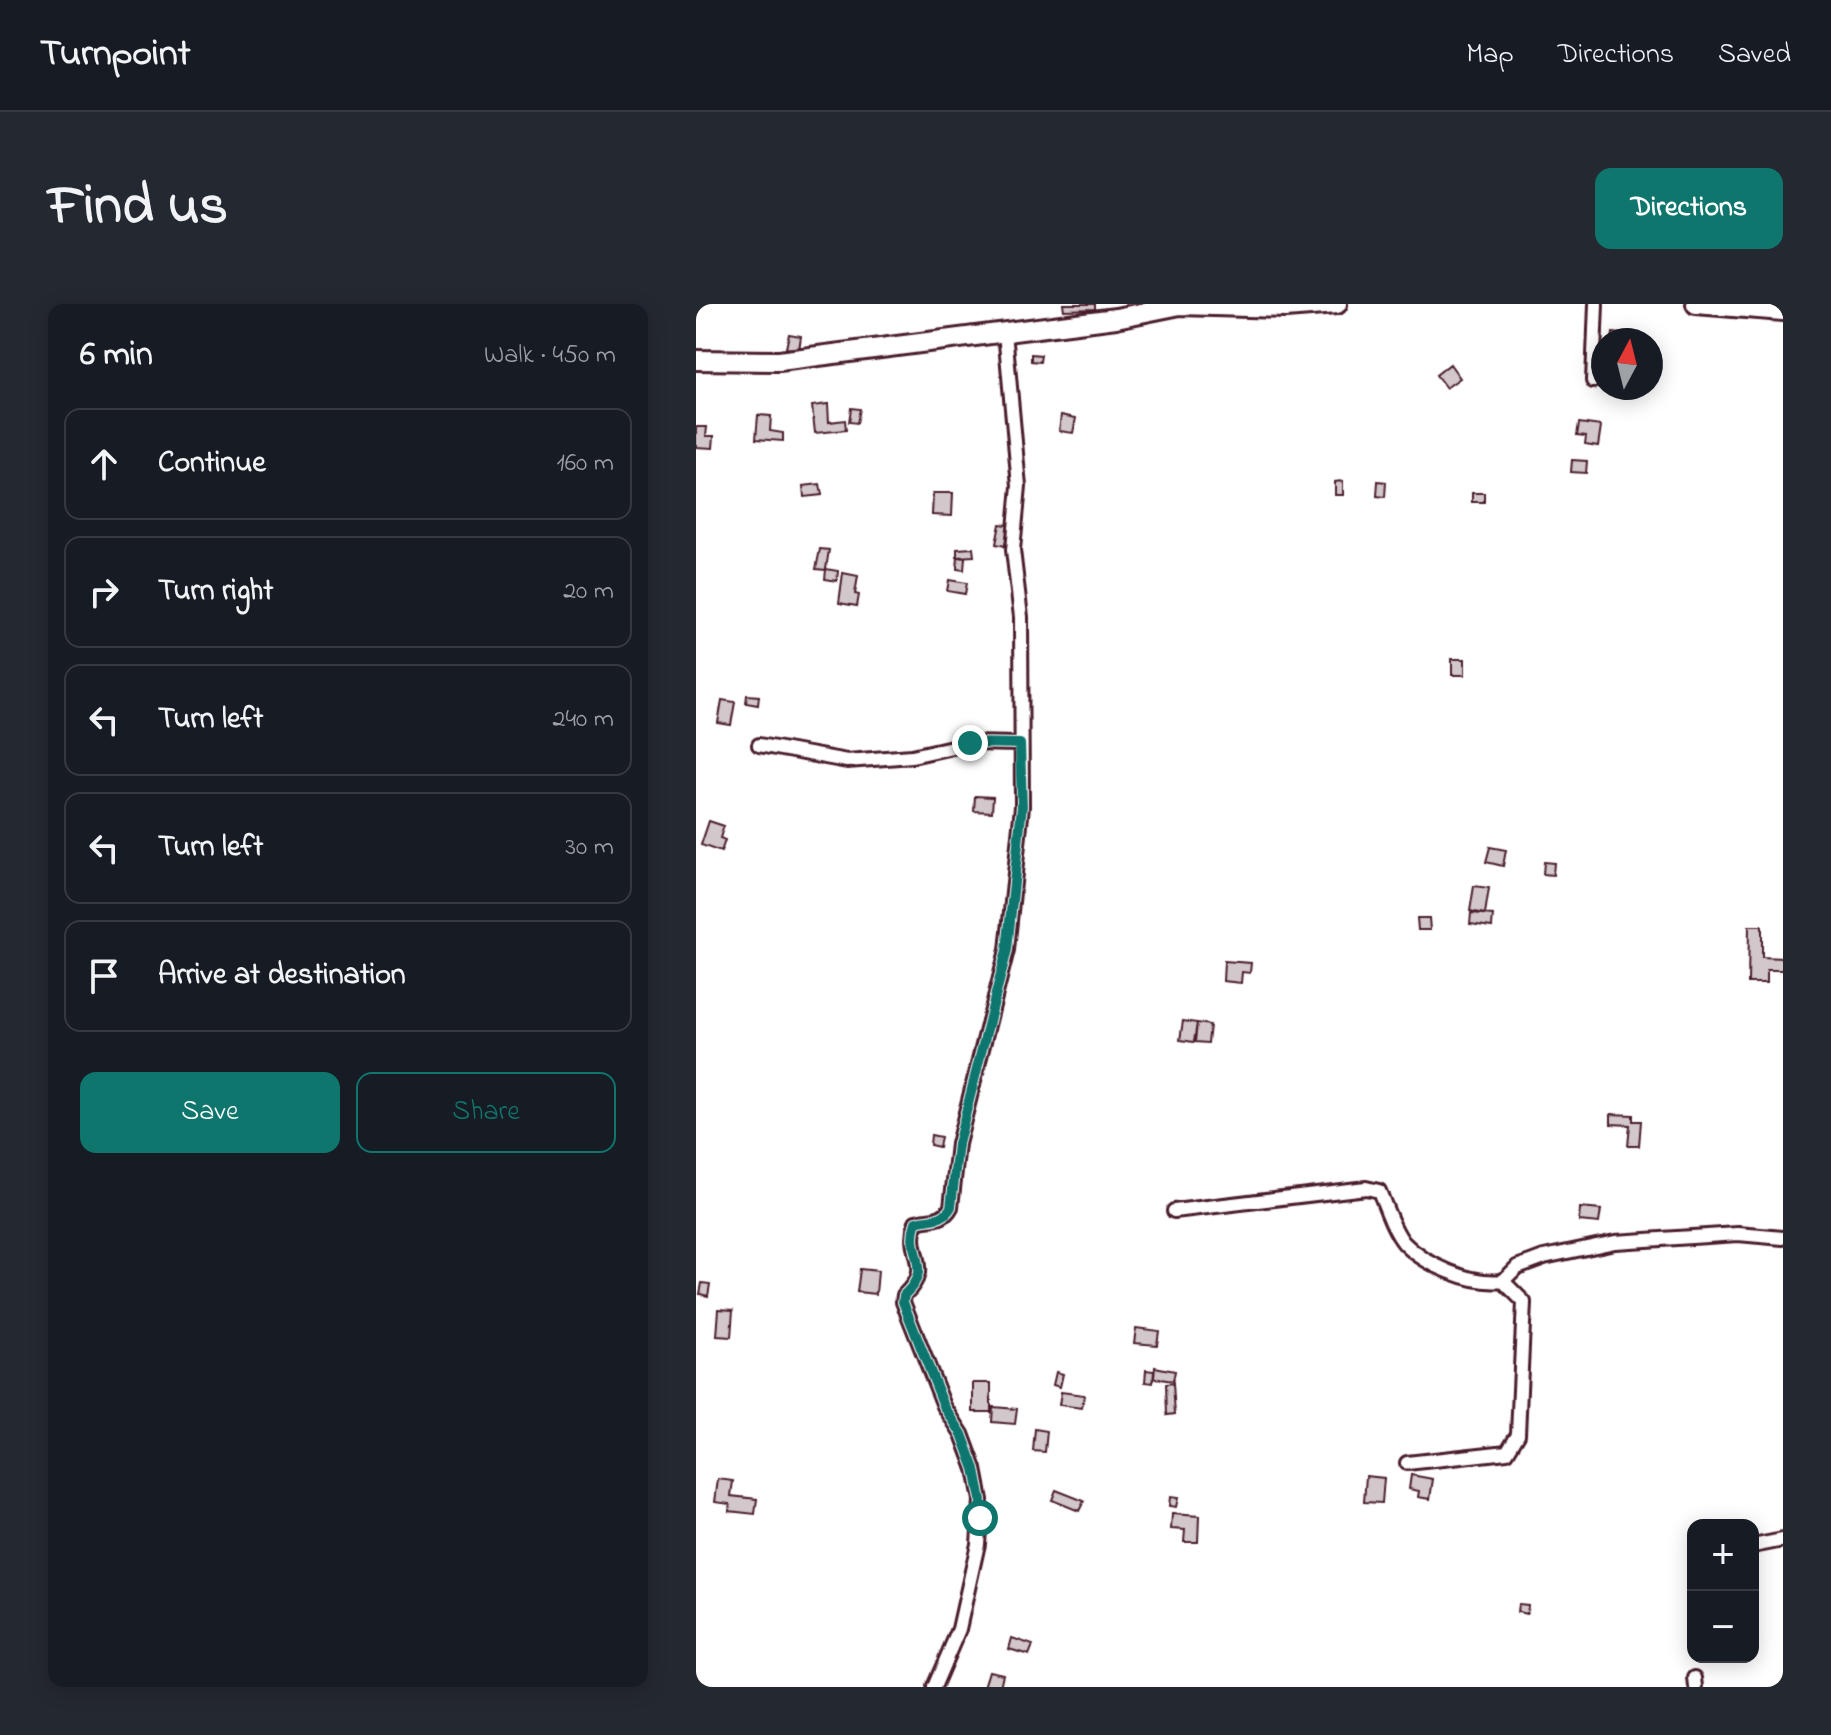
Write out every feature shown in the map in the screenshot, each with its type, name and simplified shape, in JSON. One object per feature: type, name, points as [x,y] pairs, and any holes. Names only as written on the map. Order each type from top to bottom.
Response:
[{"type":"street","points":[[696,360],[779,361],[1116,318],[1180,305],[1285,308],[1337,304]]},
{"type":"street","points":[[1595,328],[1596,304]]},
{"type":"street","points":[[1696,304],[1783,311]]},
{"type":"street","points":[[934,1687],[959,1629],[978,1544],[981,1500],[975,1469],[962,1434],[944,1406],[903,1302],[904,1295],[917,1283],[919,1276],[914,1248],[916,1222],[939,1219],[951,1207],[958,1144],[1007,950],[1022,806],[1021,617],[1013,550],[1019,486],[1005,332]]},
{"type":"street","points":[[759,745],[847,761],[912,756],[970,743],[1020,744]]},
{"type":"street","points":[[1174,1211],[1366,1188],[1379,1191],[1403,1242],[1438,1268],[1489,1283],[1503,1281],[1517,1267],[1544,1257],[1615,1242],[1738,1234],[1783,1238]]},
{"type":"street","points":[[1407,1463],[1507,1452],[1518,1434],[1524,1302],[1503,1281]]},
{"type":"street","points":[[1759,1545],[1783,1540]]},
{"type":"building","points":[[1063,304],[1095,304],[1095,309],[1064,310]]},
{"type":"building","points":[[789,334],[801,336],[799,350],[786,348]]},
{"type":"building","points":[[1031,354],[1041,355],[1040,362],[1031,361]]},
{"type":"building","points":[[1450,364],[1460,378],[1446,388],[1436,375]]},
{"type":"building","points":[[828,404],[829,422],[845,420],[846,430],[815,433],[812,406]]},
{"type":"building","points":[[851,408],[860,409],[857,423],[849,422]]},
{"type":"building","points":[[758,415],[771,416],[770,431],[783,433],[783,441],[756,439]]},
{"type":"building","points":[[1061,415],[1076,418],[1073,433],[1059,431]]},
{"type":"building","points":[[1579,423],[1601,426],[1598,446],[1585,444],[1586,436],[1577,435]]},
{"type":"building","points":[[696,427],[707,427],[706,436],[714,436],[713,448],[696,447]]},
{"type":"building","points":[[1572,460],[1587,461],[1586,473],[1571,472]]},
{"type":"building","points":[[1343,481],[1343,495],[1335,495],[1335,482]]},
{"type":"building","points":[[1378,481],[1386,482],[1385,497],[1377,496]]},
{"type":"building","points":[[820,484],[822,495],[804,497],[803,486]]},
{"type":"building","points":[[933,493],[953,493],[952,516],[932,515]]},
{"type":"building","points":[[1472,493],[1484,493],[1484,502],[1472,502]]},
{"type":"building","points":[[1000,524],[1008,525],[1005,546],[996,544]]},
{"type":"building","points":[[973,548],[974,556],[957,557],[957,549]]},
{"type":"building","points":[[820,549],[829,550],[826,569],[838,571],[837,581],[825,579],[826,570],[816,569]]},
{"type":"building","points":[[958,557],[965,558],[964,570],[957,569]]},
{"type":"building","points":[[843,573],[858,576],[857,606],[839,603]]},
{"type":"building","points":[[949,580],[967,583],[965,594],[947,591]]},
{"type":"building","points":[[1452,659],[1465,659],[1465,675],[1452,675]]},
{"type":"building","points":[[747,695],[759,696],[758,705],[746,703]]},
{"type":"building","points":[[722,700],[735,702],[731,725],[718,723]]},
{"type":"building","points":[[975,796],[993,797],[992,812],[974,811]]},
{"type":"building","points":[[709,821],[724,826],[720,838],[725,840],[721,852],[701,845]]},
{"type":"building","points":[[1490,847],[1506,850],[1503,866],[1486,862]]},
{"type":"building","points":[[1544,862],[1554,863],[1553,875],[1543,874]]},
{"type":"building","points":[[1474,886],[1489,888],[1485,914],[1470,911]]},
{"type":"building","points":[[1471,913],[1493,915],[1492,927],[1470,924]]},
{"type":"building","points":[[1417,918],[1429,918],[1430,930],[1418,930]]},
{"type":"building","points":[[1749,926],[1762,926],[1762,957],[1783,958],[1783,970],[1767,970],[1767,983],[1748,983]]},
{"type":"building","points":[[1224,961],[1251,963],[1250,973],[1242,972],[1241,983],[1223,981]]},
{"type":"building","points":[[1183,1021],[1197,1023],[1194,1042],[1180,1040]]},
{"type":"building","points":[[1197,1023],[1210,1025],[1208,1043],[1195,1042]]},
{"type":"building","points":[[1611,1114],[1633,1115],[1633,1121],[1641,1121],[1639,1146],[1628,1146],[1630,1125],[1611,1124]]},
{"type":"building","points":[[931,1135],[941,1137],[939,1147],[930,1145]]},
{"type":"building","points":[[1580,1208],[1601,1210],[1599,1223],[1579,1221]]},
{"type":"building","points":[[860,1269],[878,1271],[876,1294],[857,1292]]},
{"type":"building","points":[[702,1283],[710,1284],[708,1296],[700,1294]]},
{"type":"building","points":[[719,1309],[733,1310],[731,1337],[717,1336]]},
{"type":"building","points":[[1136,1328],[1159,1331],[1157,1345],[1134,1343]]},
{"type":"building","points":[[1155,1367],[1175,1371],[1173,1381],[1154,1378]]},
{"type":"building","points":[[1146,1370],[1154,1371],[1153,1383],[1145,1382]]},
{"type":"building","points":[[1056,1372],[1063,1374],[1060,1387],[1053,1385]]},
{"type":"building","points":[[973,1383],[991,1383],[991,1412],[973,1412]]},
{"type":"building","points":[[1173,1383],[1175,1414],[1167,1415],[1166,1384]]},
{"type":"building","points":[[1061,1392],[1084,1395],[1082,1408],[1059,1405]]},
{"type":"building","points":[[993,1407],[1017,1409],[1015,1424],[992,1422]]},
{"type":"building","points":[[1035,1429],[1047,1431],[1045,1452],[1033,1451]]},
{"type":"building","points":[[1411,1475],[1433,1479],[1430,1499],[1418,1497],[1419,1491],[1409,1489]]},
{"type":"building","points":[[1366,1476],[1384,1478],[1382,1503],[1364,1502]]},
{"type":"building","points":[[718,1479],[733,1481],[731,1496],[757,1499],[755,1514],[729,1511],[730,1504],[715,1502]]},
{"type":"building","points":[[1056,1490],[1084,1501],[1079,1511],[1052,1500]]},
{"type":"building","points":[[1170,1497],[1178,1498],[1176,1507],[1169,1506]]},
{"type":"building","points":[[1172,1514],[1199,1516],[1198,1542],[1184,1542],[1185,1530],[1171,1529]]},
{"type":"building","points":[[1518,1604],[1528,1605],[1527,1614],[1517,1612]]},
{"type":"building","points":[[1012,1638],[1033,1645],[1029,1655],[1009,1649]]},
{"type":"building","points":[[989,1671],[1003,1674],[1000,1687],[984,1687]]},
{"type":"route","points":[[970,743],[1020,744],[1022,806],[1007,950],[958,1144],[951,1207],[939,1219],[921,1220],[913,1227],[919,1276],[917,1283],[904,1295],[903,1302],[944,1406],[962,1434],[975,1469],[981,1500],[980,1518]]}]
